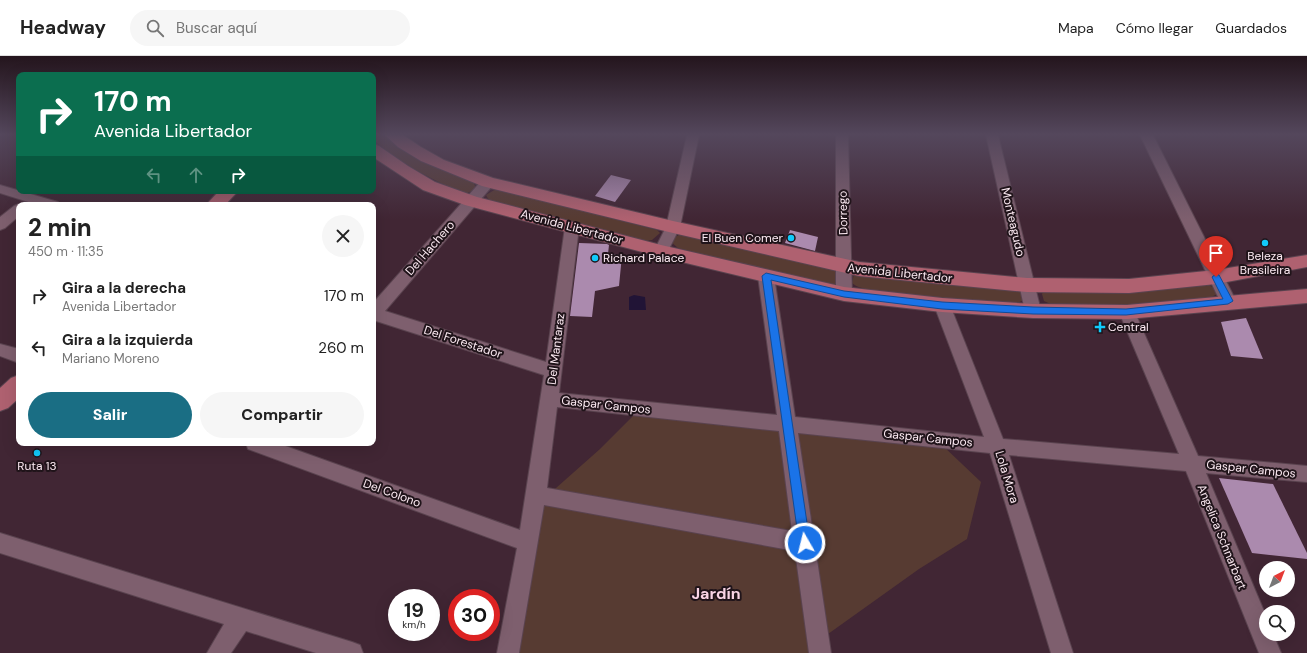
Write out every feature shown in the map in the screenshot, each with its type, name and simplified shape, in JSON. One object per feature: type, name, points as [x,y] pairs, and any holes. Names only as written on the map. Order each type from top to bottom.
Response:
[{"type":"main road","name":"Avenida Libertador","points":[[392,163],[429,186],[471,201],[660,251],[844,294],[942,305],[1033,311],[1126,312],[1228,301],[1306,297]]},
{"type":"main road","name":"Avenida Libertador","points":[[437,163],[488,182],[845,268],[1027,285],[1129,286],[1216,277],[1307,261]]},
{"type":"main road","points":[[218,202],[226,194]]},
{"type":"main road","points":[[0,402],[16,387]]},
{"type":"street","points":[[660,251],[673,227],[687,163]]},
{"type":"street","name":"Dorrego","points":[[843,163],[845,268],[844,294]]},
{"type":"street","name":"Monteagudo","points":[[999,163],[1033,311]]},
{"type":"street","points":[[1160,163],[1228,301]]},
{"type":"street","name":"Del Hachero","points":[[376,310],[488,182]]},
{"type":"street","points":[[0,189],[16,193]]},
{"type":"street","points":[[18,194],[44,202]]},
{"type":"street","points":[[0,225],[16,212]]},
{"type":"street","name":"Del Mantaraz","points":[[508,653],[521,592],[550,399],[552,371],[572,227]]},
{"type":"street","points":[[766,276],[820,653]]},
{"type":"street","name":"Lola Mora","points":[[942,305],[997,446],[1062,653]]},
{"type":"street","name":"Angelica Schnarbart","points":[[1126,312],[1192,463],[1270,653]]},
{"type":"street","name":"Del Forestador","points":[[376,314],[552,371]]},
{"type":"street","points":[[0,350],[16,355]]},
{"type":"street","name":"Gaspar Campos","points":[[550,399],[997,446],[1307,474]]},
{"type":"street","name":"Del Colono","points":[[265,446],[528,542]]},
{"type":"street","points":[[535,495],[805,543]]},
{"type":"street","points":[[0,543],[352,653]]},
{"type":"street","points":[[218,653],[241,618]]},
{"type":"shaded area","points":[[404,163],[427,163],[474,183],[476,189],[465,194],[425,175]]},
{"type":"shaded area","points":[[496,189],[657,230],[660,233],[652,240],[646,241],[490,202],[486,195]]},
{"type":"shaded area","points":[[681,234],[834,269],[839,280],[836,284],[830,287],[678,248],[671,242],[675,237]]},
{"type":"shaded area","points":[[854,274],[1021,291],[1023,300],[1018,303],[930,298],[880,292],[862,288],[852,283]]},
{"type":"shaded area","points":[[1207,284],[1216,289],[1217,294],[1210,298],[1146,305],[1055,306],[1044,301],[1042,294],[1045,289]]},
{"type":"shaded area","points":[[634,295],[645,297],[646,310],[629,310],[629,297]]},
{"type":"shaded area","points":[[638,411],[942,445],[981,482],[967,539],[919,569],[821,639],[824,653],[515,653],[538,504],[600,449]]},
{"type":"building","points":[[611,175],[631,180],[615,202],[595,196]]},
{"type":"building","points":[[790,230],[818,237],[815,251],[785,243]]},
{"type":"building","points":[[579,243],[607,244],[609,245],[608,254],[622,255],[619,286],[595,291],[592,317],[570,316]]},
{"type":"building","points":[[1246,318],[1263,359],[1231,356],[1221,322]]},
{"type":"building","points":[[1219,478],[1273,484],[1307,553],[1307,559],[1252,553]]},
{"type":"place","name":"El Buen Comer","points":[[791,238]]},
{"type":"place","name":"Beleza Brasileira","points":[[1265,243]]},
{"type":"place","name":"Richard Palace","points":[[595,258]]},
{"type":"place","name":"Central","points":[[1100,327]]},
{"type":"place","name":"Ruta 13","points":[[37,453]]},
{"type":"district","name":"Jardín","points":[[716,593]]},
{"type":"route","points":[[805,543],[766,276],[844,294],[942,305],[1033,311],[1126,312],[1186,307],[1228,301],[1216,277]]}]
